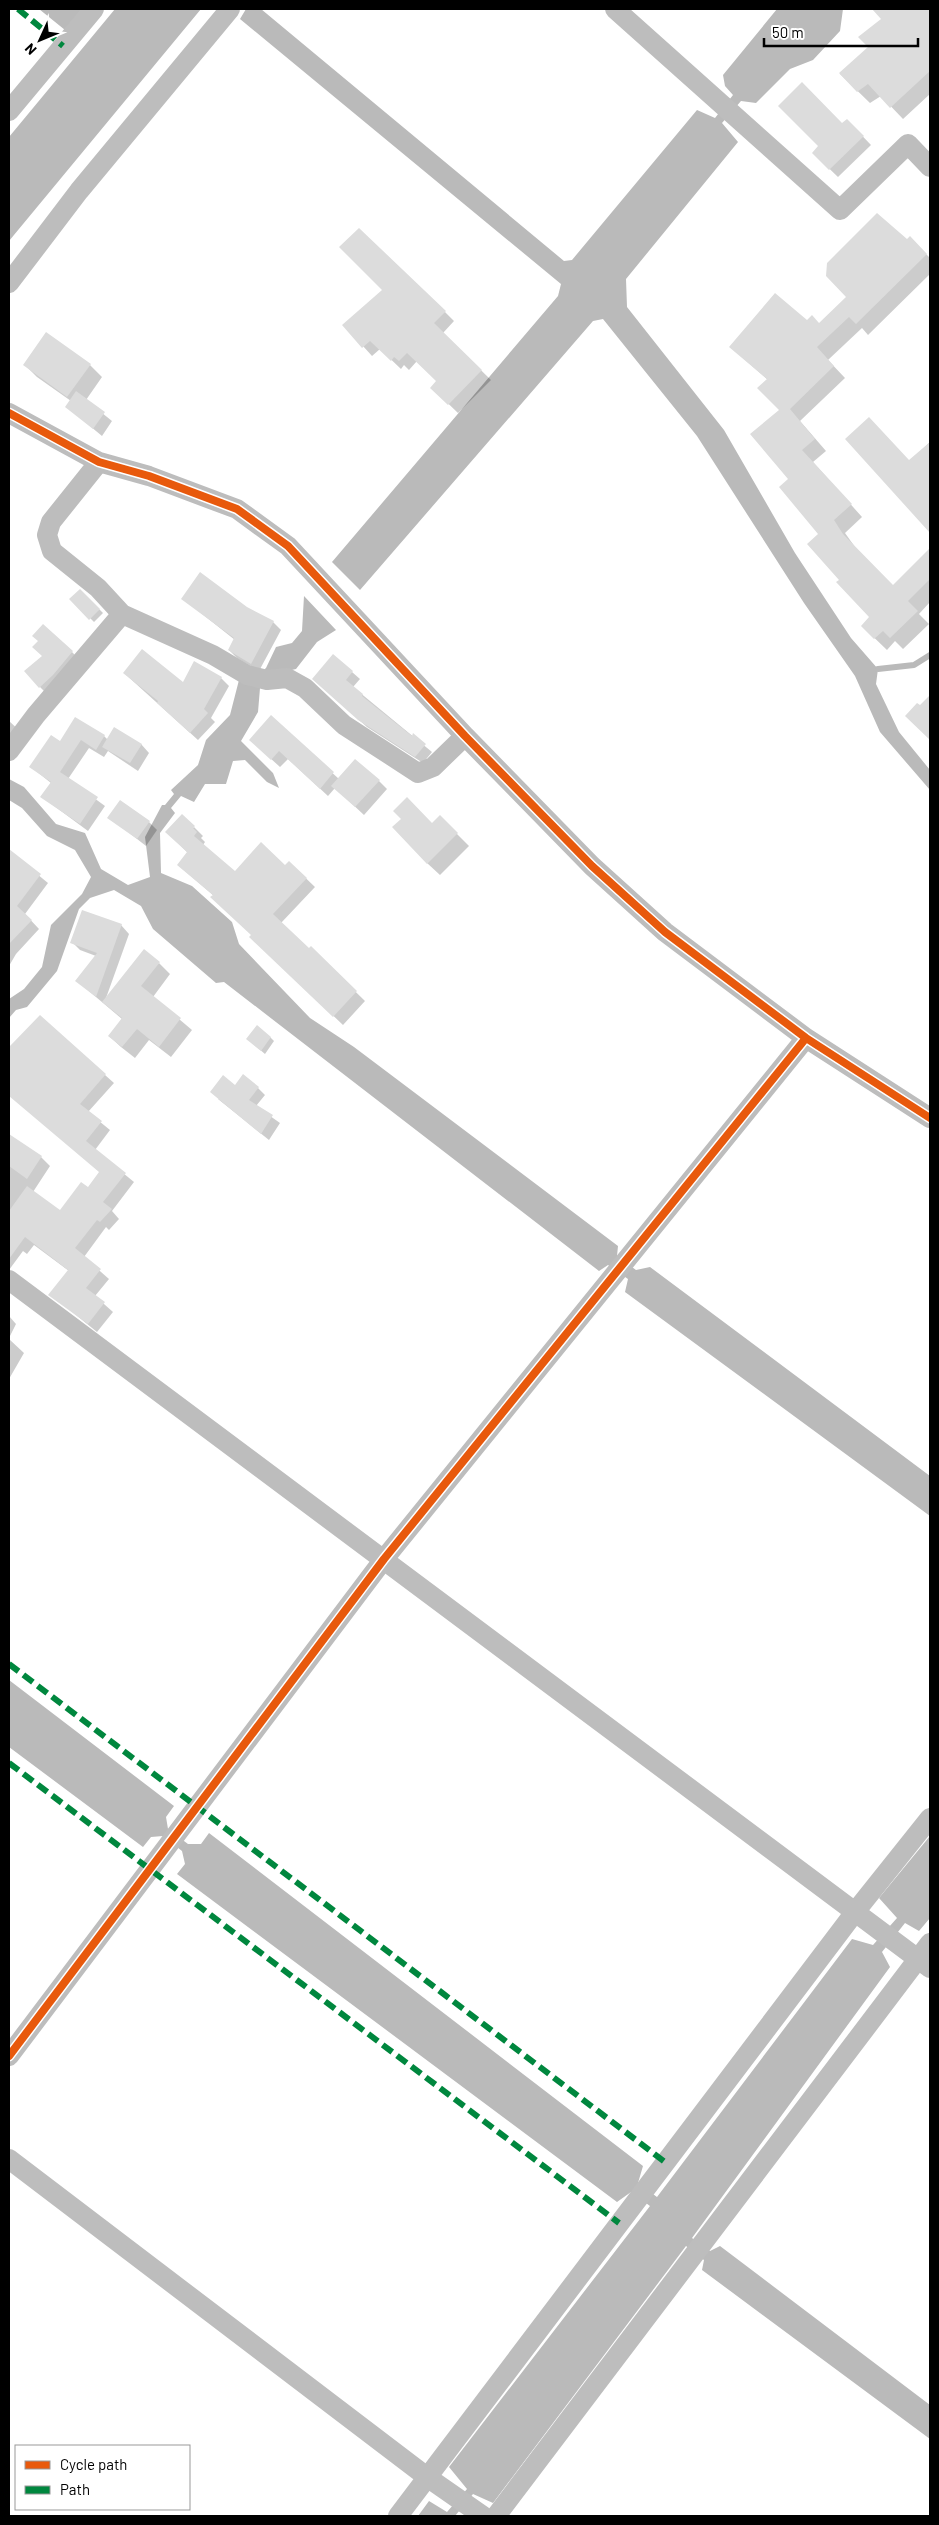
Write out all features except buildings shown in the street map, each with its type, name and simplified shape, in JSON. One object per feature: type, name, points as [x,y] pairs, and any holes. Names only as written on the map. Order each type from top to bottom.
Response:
[{"type":"street","points":[[9,111],[94,9]]},
{"type":"street","points":[[9,282],[79,191],[230,9]]},
{"type":"street","points":[[615,9],[840,210],[908,144],[930,168]]},
{"type":"street","points":[[9,413],[99,462],[149,476],[236,509],[288,546],[465,736],[592,866],[665,932],[806,1038],[930,1118]]},
{"type":"street","points":[[99,462],[52,522],[47,535],[52,551],[98,588],[122,614],[260,678],[287,678],[305,688],[344,725],[418,773],[433,767],[465,736]]},
{"type":"street","points":[[9,752],[36,715],[122,614]]},
{"type":"street","points":[[9,2056],[384,1559],[806,1038]]},
{"type":"street","points":[[9,1280],[917,1958]]},
{"type":"street","points":[[398,2516],[855,1912],[930,1818]]},
{"type":"street","points":[[496,2516],[930,1943]]},
{"type":"street","points":[[9,2159],[427,2477],[477,2512]]},
{"type":"shaded area","points":[[39,9],[82,9],[65,30]]},
{"type":"shaded area","points":[[115,9],[201,9],[9,241],[9,137]]},
{"type":"shaded area","points":[[246,9],[261,9],[564,261],[572,260],[697,110],[715,118],[733,95],[725,86],[723,75],[777,9],[843,9],[840,31],[813,60],[790,69],[756,103],[741,101],[722,123],[738,142],[626,279],[627,307],[724,430],[795,553],[851,638],[878,669],[876,684],[899,732],[930,770],[930,790],[880,732],[855,676],[804,603],[697,436],[603,319],[593,321],[360,590],[332,562],[558,296],[561,284],[240,19]]},
{"type":"shaded area","points":[[304,596],[336,630],[317,642],[296,669],[270,675],[260,688],[258,712],[241,741],[273,773],[279,788],[267,782],[245,760],[233,761],[226,784],[205,784],[194,802],[181,796],[171,808],[175,813],[160,833],[161,873],[192,886],[232,922],[239,944],[310,1018],[354,1047],[618,1246],[617,1256],[636,1270],[650,1267],[930,1476],[930,1516],[625,1292],[628,1279],[608,1265],[599,1271],[224,982],[216,983],[153,929],[141,906],[114,890],[90,898],[79,909],[57,971],[27,1007],[16,1010],[9,1018],[9,999],[24,989],[42,967],[51,925],[82,894],[91,877],[75,850],[47,836],[22,808],[9,800],[9,779],[24,787],[56,824],[85,833],[101,869],[128,885],[150,877],[145,837],[162,805],[165,805],[174,794],[171,790],[198,765],[206,740],[230,715],[239,680],[250,682],[266,668],[276,647],[292,643],[302,631]]},
{"type":"shaded area","points":[[9,1680],[174,1806],[166,1817],[168,1829],[188,1844],[201,1844],[209,1833],[643,2166],[638,2183],[657,2197],[852,1939],[873,1945],[897,1918],[879,1898],[930,1836],[930,1918],[919,1931],[905,1923],[882,1952],[890,1967],[692,2238],[710,2251],[720,2246],[930,2405],[930,2439],[702,2270],[704,2260],[686,2246],[493,2503],[473,2494],[455,2516],[418,2516],[429,2501],[447,2512],[467,2489],[449,2467],[650,2206],[631,2192],[617,2202],[177,1874],[185,1864],[182,1851],[163,1836],[151,1837],[143,1847],[9,1747]]},
{"type":"waterway","points":[[878,669],[914,665],[930,655]]},
{"type":"marked path","points":[[18,9],[63,46]]},
{"type":"marked path","points":[[9,1664],[665,2162]]},
{"type":"marked path","points":[[9,1763],[619,2223]]},
{"type":"cycle path","points":[[9,413],[99,462],[149,476],[237,509],[288,546],[465,736],[592,866],[665,932],[806,1038],[930,1118]]},
{"type":"cycle path","points":[[9,2056],[384,1559],[806,1038]]}]
